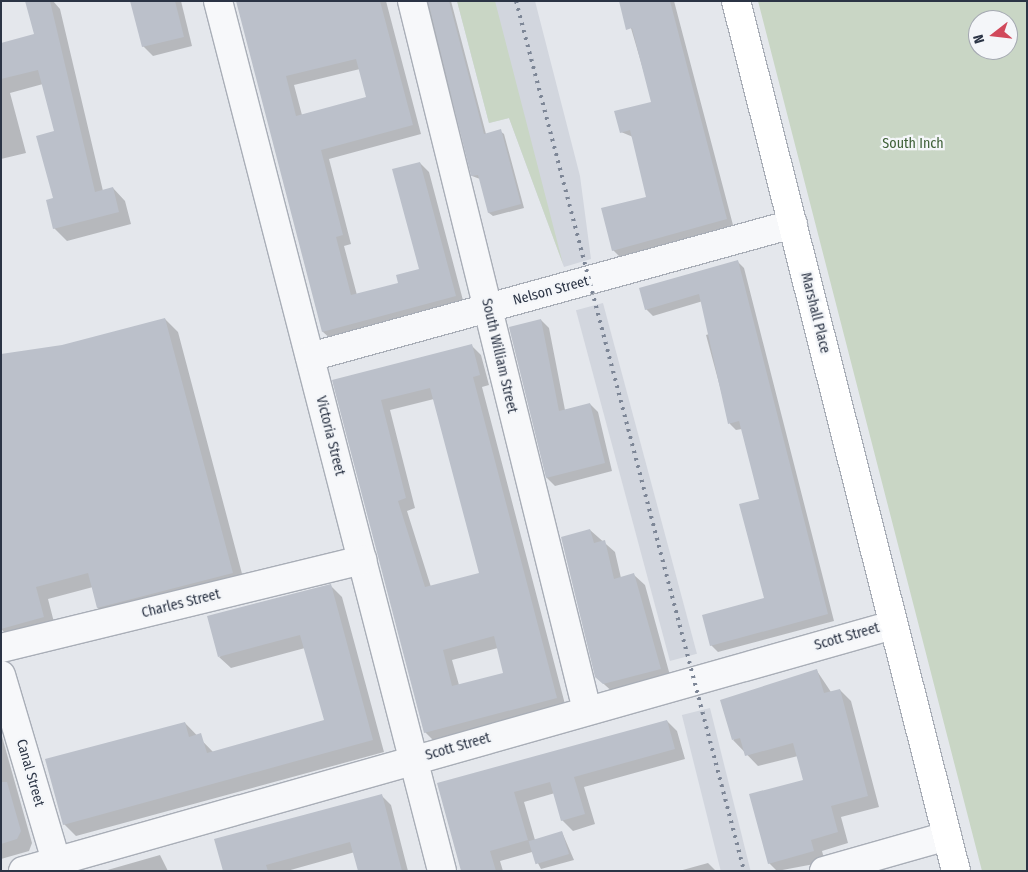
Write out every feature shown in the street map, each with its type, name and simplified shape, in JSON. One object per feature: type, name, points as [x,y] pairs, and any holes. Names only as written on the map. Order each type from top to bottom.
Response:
[{"type":"main road","name":"Marshall Place","points":[[736,1],[892,625],[956,871]]},
{"type":"street","name":"Victoria Street","points":[[218,1],[442,871]]},
{"type":"street","name":"South William Street","points":[[412,1],[587,710]]},
{"type":"street","name":"Nelson Street","points":[[310,357],[793,224]]},
{"type":"street","name":"Charles Street","points":[[1,648],[362,560]]},
{"type":"street","name":"Scott Street","points":[[23,871],[58,866],[587,710],[892,625]]},
{"type":"street","name":"Canal Street","points":[[1,675],[58,866]]},
{"type":"street","points":[[824,871],[947,836]]},
{"type":"shaded area","points":[[457,1],[535,1],[580,176],[591,259],[564,267],[509,118],[489,123]]},
{"type":"shaded area","points":[[603,303],[697,654],[670,661],[576,310]]},
{"type":"shaded area","points":[[710,708],[751,871],[721,871],[682,715]]},
{"type":"green space","points":[[457,1],[495,1],[563,264],[509,118],[489,123]]},
{"type":"green space","name":"South Inch","points":[[758,1],[1027,1],[1027,871],[982,871]]},
{"type":"building","points":[[25,1],[50,1],[95,192],[113,187],[119,212],[53,229],[46,200],[53,198],[36,136],[54,131],[38,70],[1,79],[1,43],[34,34]]},
{"type":"building","points":[[130,1],[175,1],[184,37],[142,47]]},
{"type":"building","points":[[236,1],[380,1],[413,125],[321,150],[343,235],[336,237],[351,295],[398,283],[396,275],[419,269],[392,169],[420,162],[456,296],[322,332]],"holes":[[[356,59],[366,97],[296,116],[286,76]]]},
{"type":"building","points":[[428,1],[449,1],[484,134],[501,129],[521,204],[488,213],[478,175],[471,176]]},
{"type":"building","points":[[619,1],[670,1],[727,219],[612,251],[601,208],[646,197],[630,130],[620,133],[614,111],[651,102],[632,28],[626,30]]},
{"type":"building","points":[[738,260],[828,614],[710,646],[702,615],[764,598],[739,504],[759,499],[739,421],[728,424],[699,294],[645,310],[639,288]]},
{"type":"building","points":[[165,318],[233,573],[97,608],[88,573],[36,587],[44,617],[1,629],[1,354],[62,345]]},
{"type":"building","points":[[541,319],[559,411],[590,403],[605,463],[546,478],[509,327]]},
{"type":"building","points":[[472,344],[480,375],[473,377],[557,698],[424,733],[332,380]],"holes":[[[430,388],[479,573],[425,587],[398,501],[406,498],[381,400]],[[494,636],[503,673],[452,686],[443,650]]]},
{"type":"building","points":[[590,529],[594,543],[605,540],[614,579],[634,573],[661,669],[603,684],[595,677],[561,537]]},
{"type":"building","points":[[331,584],[373,740],[63,825],[45,759],[185,722],[189,737],[201,733],[207,753],[324,720],[300,635],[218,657],[207,616]]},
{"type":"building","points":[[817,669],[824,693],[840,689],[868,796],[831,806],[838,832],[811,840],[814,851],[768,864],[749,794],[803,780],[793,743],[745,756],[740,738],[732,740],[720,700]]},
{"type":"building","points":[[667,720],[675,749],[574,777],[585,814],[561,821],[550,782],[514,792],[528,840],[490,851],[496,871],[461,871],[437,783]]},
{"type":"building","points":[[1,782],[7,782],[21,831],[17,839],[1,844]]},
{"type":"building","points":[[382,794],[402,871],[358,871],[350,842],[266,865],[268,871],[223,871],[214,839]]},
{"type":"building","points":[[562,831],[569,854],[536,864],[529,841]]},
{"type":"railway","points":[[516,1],[744,871]]}]
